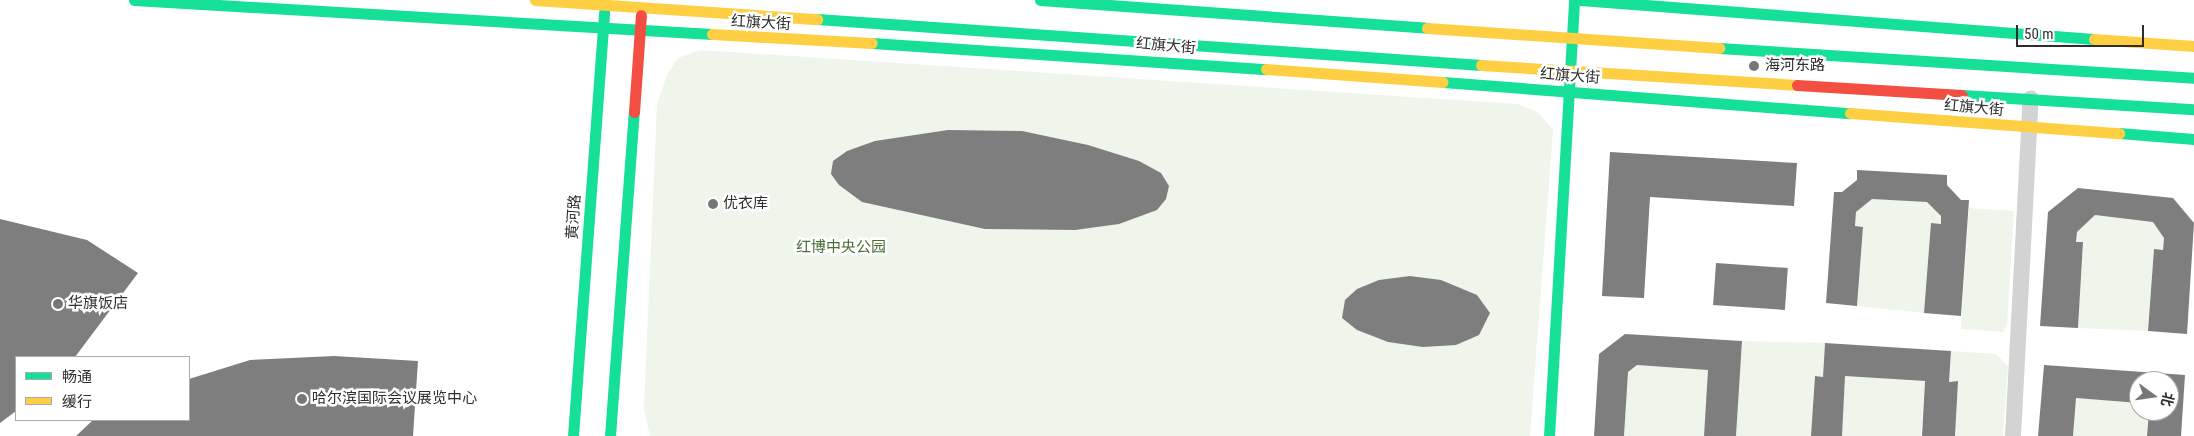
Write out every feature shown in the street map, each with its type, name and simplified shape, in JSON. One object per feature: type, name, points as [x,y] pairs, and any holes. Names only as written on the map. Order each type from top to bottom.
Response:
[{"type":"main road","name":"红旗大街","points":[[134,0],[640,32],[1123,58],[2194,139]]},
{"type":"main road","name":"红旗大街","points":[[535,0],[642,4],[1570,71],[2194,109]]},
{"type":"main road","points":[[1040,0],[1572,39],[2194,78]]},
{"type":"main road","points":[[1549,436],[1574,0]]},
{"type":"main road","points":[[1580,0],[2194,46]]},
{"type":"main road","name":"黄河路","points":[[573,436],[605,2]]},
{"type":"main road","points":[[610,436],[642,4]]},
{"type":"street","points":[[2013,436],[2031,128],[2031,98]]},
{"type":"green space","name":"红博中央公园","points":[[700,50],[1518,104],[1539,113],[1553,130],[1530,436],[650,436],[644,408],[657,104],[667,75],[678,58]]},
{"type":"green space","points":[[1872,199],[1927,202],[1941,216],[1941,224],[1931,223],[1924,313],[1857,306],[1863,227],[1855,226],[1856,212]]},
{"type":"green space","points":[[1969,208],[2014,211],[2007,325],[2003,332],[1961,329]]},
{"type":"green space","points":[[2095,215],[2153,222],[2164,238],[2163,250],[2154,250],[2148,331],[2078,328],[2083,243],[2076,242],[2077,232]]},
{"type":"green space","points":[[1742,341],[1825,343],[1823,377],[1815,377],[1811,436],[1736,436]]},
{"type":"green space","points":[[1951,351],[1996,354],[2008,366],[2003,436],[1955,436],[1958,381],[1949,382]]},
{"type":"green space","points":[[1637,365],[1708,370],[1704,436],[1624,436],[1628,372]]},
{"type":"green space","points":[[1845,376],[1925,382],[1921,436],[1841,436]]},
{"type":"green space","points":[[2076,398],[2129,402],[2129,421],[2148,421],[2147,436],[2073,436]]},
{"type":"building","points":[[948,130],[1022,131],[1088,145],[1139,161],[1161,173],[1169,186],[1166,199],[1157,210],[1119,224],[1075,230],[985,229],[862,202],[839,185],[831,174],[833,161],[847,151],[875,141]]},
{"type":"building","points":[[1610,152],[1797,163],[1794,206],[1650,197],[1644,298],[1602,296]]},
{"type":"building","points":[[1857,170],[1947,175],[1947,185],[1961,200],[1969,200],[1961,316],[1924,313],[1931,223],[1941,224],[1941,216],[1927,202],[1872,199],[1856,212],[1855,226],[1863,227],[1857,306],[1826,303],[1834,192],[1842,192],[1857,180]]},
{"type":"building","points":[[2078,188],[2173,198],[2194,223],[2187,334],[2148,331],[2154,249],[2163,250],[2164,238],[2153,222],[2095,215],[2077,232],[2076,242],[2083,242],[2078,328],[2040,326],[2048,212]]},
{"type":"building","name":"华旗饭店","points":[[0,219],[87,240],[138,273],[76,356],[15,356],[15,412],[0,423]]},
{"type":"building","points":[[1716,263],[1788,268],[1785,310],[1713,305]]},
{"type":"building","points":[[1410,276],[1441,280],[1477,295],[1490,313],[1479,335],[1456,345],[1423,347],[1388,342],[1357,330],[1342,318],[1345,300],[1357,289],[1379,280]]},
{"type":"building","points":[[1625,334],[1742,341],[1736,436],[1704,436],[1708,370],[1637,365],[1628,372],[1624,436],[1594,436],[1599,354]]},
{"type":"building","points":[[1825,343],[1951,351],[1949,382],[1958,381],[1955,436],[1922,436],[1925,381],[1845,376],[1842,436],[1811,436],[1815,376],[1823,377]]},
{"type":"building","name":"哈尔滨国际会议展览中心","points":[[334,356],[418,361],[413,436],[76,436],[92,421],[190,421],[190,379],[250,360]]},
{"type":"building","points":[[2044,365],[2129,371],[2129,402],[2076,398],[2073,436],[2038,436]]},
{"type":"building","points":[[2179,375],[2185,375],[2181,436],[2147,436],[2148,421],[2179,421]]},
{"type":"traffic: fast","points":[[134,0],[712,34]]},
{"type":"traffic: fast","points":[[1040,0],[1427,28]]},
{"type":"traffic: fast","points":[[1549,436],[1574,0]]},
{"type":"traffic: fast","points":[[1580,0],[2094,39]]},
{"type":"traffic: fast","points":[[573,436],[604,12]]},
{"type":"traffic: fast","points":[[817,19],[1481,65]]},
{"type":"traffic: fast","points":[[872,43],[1266,69]]},
{"type":"traffic: fast","points":[[1719,48],[2194,78]]},
{"type":"traffic: fast","points":[[1443,82],[1850,113]]},
{"type":"traffic: fast","points":[[1962,95],[2194,109]]},
{"type":"traffic: fast","points":[[610,436],[634,112]]},
{"type":"traffic: fast","points":[[2119,133],[2194,139]]},
{"type":"traffic: slow","points":[[535,0],[817,19]]},
{"type":"traffic: slow","points":[[1427,28],[1719,48]]},
{"type":"traffic: slow","points":[[712,34],[872,43]]},
{"type":"traffic: slow","points":[[2094,39],[2194,46]]},
{"type":"traffic: slow","points":[[1481,65],[1797,85]]},
{"type":"traffic: slow","points":[[1266,69],[1443,82]]},
{"type":"traffic: slow","points":[[1850,113],[2119,133]]},
{"type":"traffic: jam","points":[[634,112],[641,15]]},
{"type":"traffic: jam","points":[[1797,85],[1962,95]]},
{"type":"place","name":"海河东路","points":[[1754,66]]},
{"type":"place","name":"优衣库","points":[[713,204]]},
{"type":"place","name":"华旗饭店","points":[[58,304]]},
{"type":"place","name":"哈尔滨国际会议展览中心","points":[[302,399]]}]
